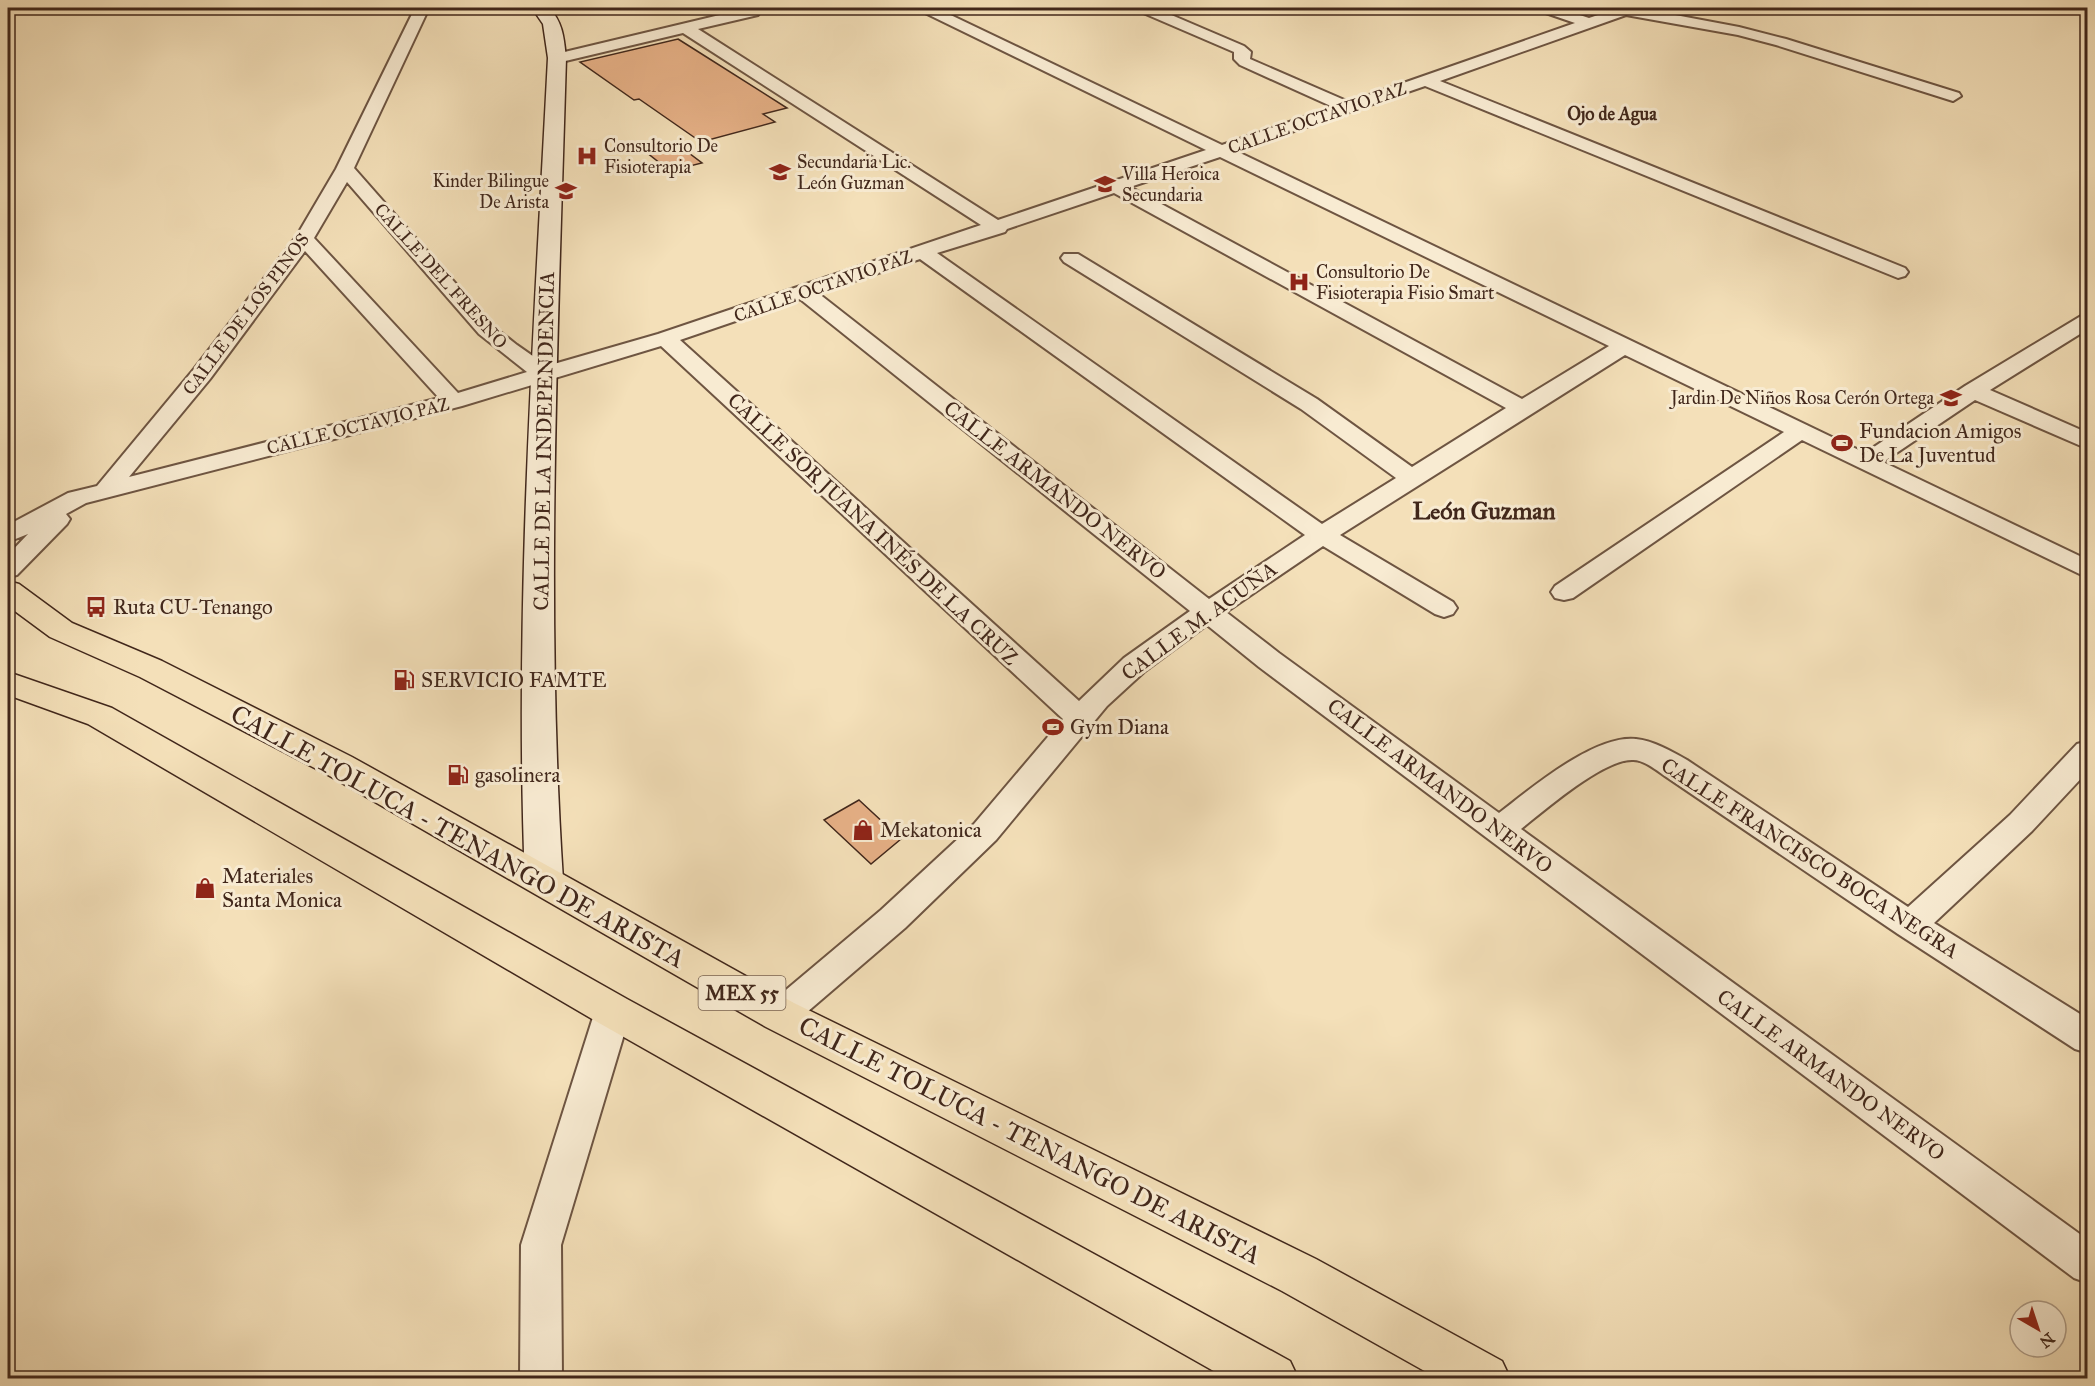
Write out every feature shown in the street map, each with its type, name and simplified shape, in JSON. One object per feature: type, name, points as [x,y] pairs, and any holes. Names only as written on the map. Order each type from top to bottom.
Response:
[{"type":"main road","name":"CALLE TOLUCA - TENANGO DE ARISTA","points":[[8,591],[61,630],[151,669],[340,766],[780,1014],[1299,1275],[1426,1361],[1485,1378]]},
{"type":"main road","points":[[8,683],[100,716],[613,1011],[1273,1378]]},
{"type":"street","name":"CALLE DE LOS PINOS","points":[[8,569],[78,498],[105,491],[202,374],[304,239],[345,169],[422,8]]},
{"type":"street","name":"CALLE DE LA INDEPENDENCIA","points":[[540,8],[547,12],[555,31],[557,58],[544,374],[538,767],[544,880]]},
{"type":"street","points":[[926,8],[2088,570]]},
{"type":"street","points":[[1545,8],[1590,23]]},
{"type":"street","points":[[1146,9],[1239,49],[1243,52],[1242,59],[1245,62],[1348,108]]},
{"type":"street","points":[[1628,9],[1739,31],[1781,42],[1953,96]]},
{"type":"street","name":"CALLE OCTAVIO PAZ","points":[[8,536],[78,498],[454,401],[665,338],[805,293],[1348,108],[1628,9]]},
{"type":"street","points":[[557,58],[753,10]]},
{"type":"street","points":[[686,28],[998,228]]},
{"type":"street","points":[[1426,81],[1898,272]]},
{"type":"street","name":"CALLE DEL FRESNO","points":[[345,169],[486,330],[509,351],[544,374]]},
{"type":"street","points":[[1116,187],[1522,408]]},
{"type":"street","points":[[304,239],[454,401]]},
{"type":"street","points":[[923,252],[1322,534],[1444,608]]},
{"type":"street","points":[[1071,258],[1309,404],[1412,478]]},
{"type":"street","name":"CALLE ARMANDO NERVO","points":[[805,293],[1279,667],[2088,1263]]},
{"type":"street","points":[[1867,462],[1973,391],[2078,336],[2088,320]]},
{"type":"street","name":"CALLE SOR JUANA INÉS DE LA CRUZ","points":[[665,338],[1081,719]]},
{"type":"street","name":"CALLE M. ACUÑA","points":[[780,1014],[893,919],[985,832],[1097,699],[1134,664],[1322,534],[1623,347]]},
{"type":"street","points":[[1973,391],[2088,442]]},
{"type":"street","points":[[1564,592],[1800,431]]},
{"type":"street","name":"CALLE FRANCISCO BOCA NEGRA","points":[[1498,830],[1601,757],[1622,750],[1635,749],[1651,754],[1676,768],[1910,925],[2088,1038]]},
{"type":"street","points":[[1910,925],[2021,823],[2088,751]]},
{"type":"street","points":[[541,1378],[541,1245],[613,1011]]},
{"type":"building","points":[[678,39],[787,108],[763,114],[775,122],[701,142],[639,99],[634,100],[580,62]]},
{"type":"building","points":[[677,144],[702,163],[670,171],[646,152]]},
{"type":"building","name":"Mekatonica","points":[[859,800],[901,839],[871,864],[824,820]]},
{"type":"place","name":"Consultorio De Fisioterapia","points":[[587,156]]},
{"type":"place","name":"Secundaria Lic. León Guzman","points":[[780,172]]},
{"type":"place","name":"Villa Heroica Secundaria","points":[[1105,184]]},
{"type":"place","name":"Kinder Bilingue De Arista","points":[[566,191]]},
{"type":"place","name":"Consultorio De Fisioterapia Fisio Smart","points":[[1299,282]]},
{"type":"place","name":"Jardin De Niños Rosa Cerón Ortega","points":[[1951,398]]},
{"type":"place","name":"Fundacion Amigos De La Juventud","points":[[1842,443]]},
{"type":"place","name":"Ruta CU-Tenango","points":[[96,607]]},
{"type":"place","name":"SERVICIO FAMTE","points":[[404,680]]},
{"type":"place","name":"Gym Diana","points":[[1053,727]]},
{"type":"place","name":"gasolinera","points":[[458,775]]},
{"type":"place","name":"Mekatonica","points":[[863,830]]},
{"type":"place","name":"Materiales Santa Monica","points":[[205,888]]},
{"type":"district","name":"Ojo de Agua","points":[[1612,114]]},
{"type":"district","name":"León Guzman","points":[[1484,511]]}]
